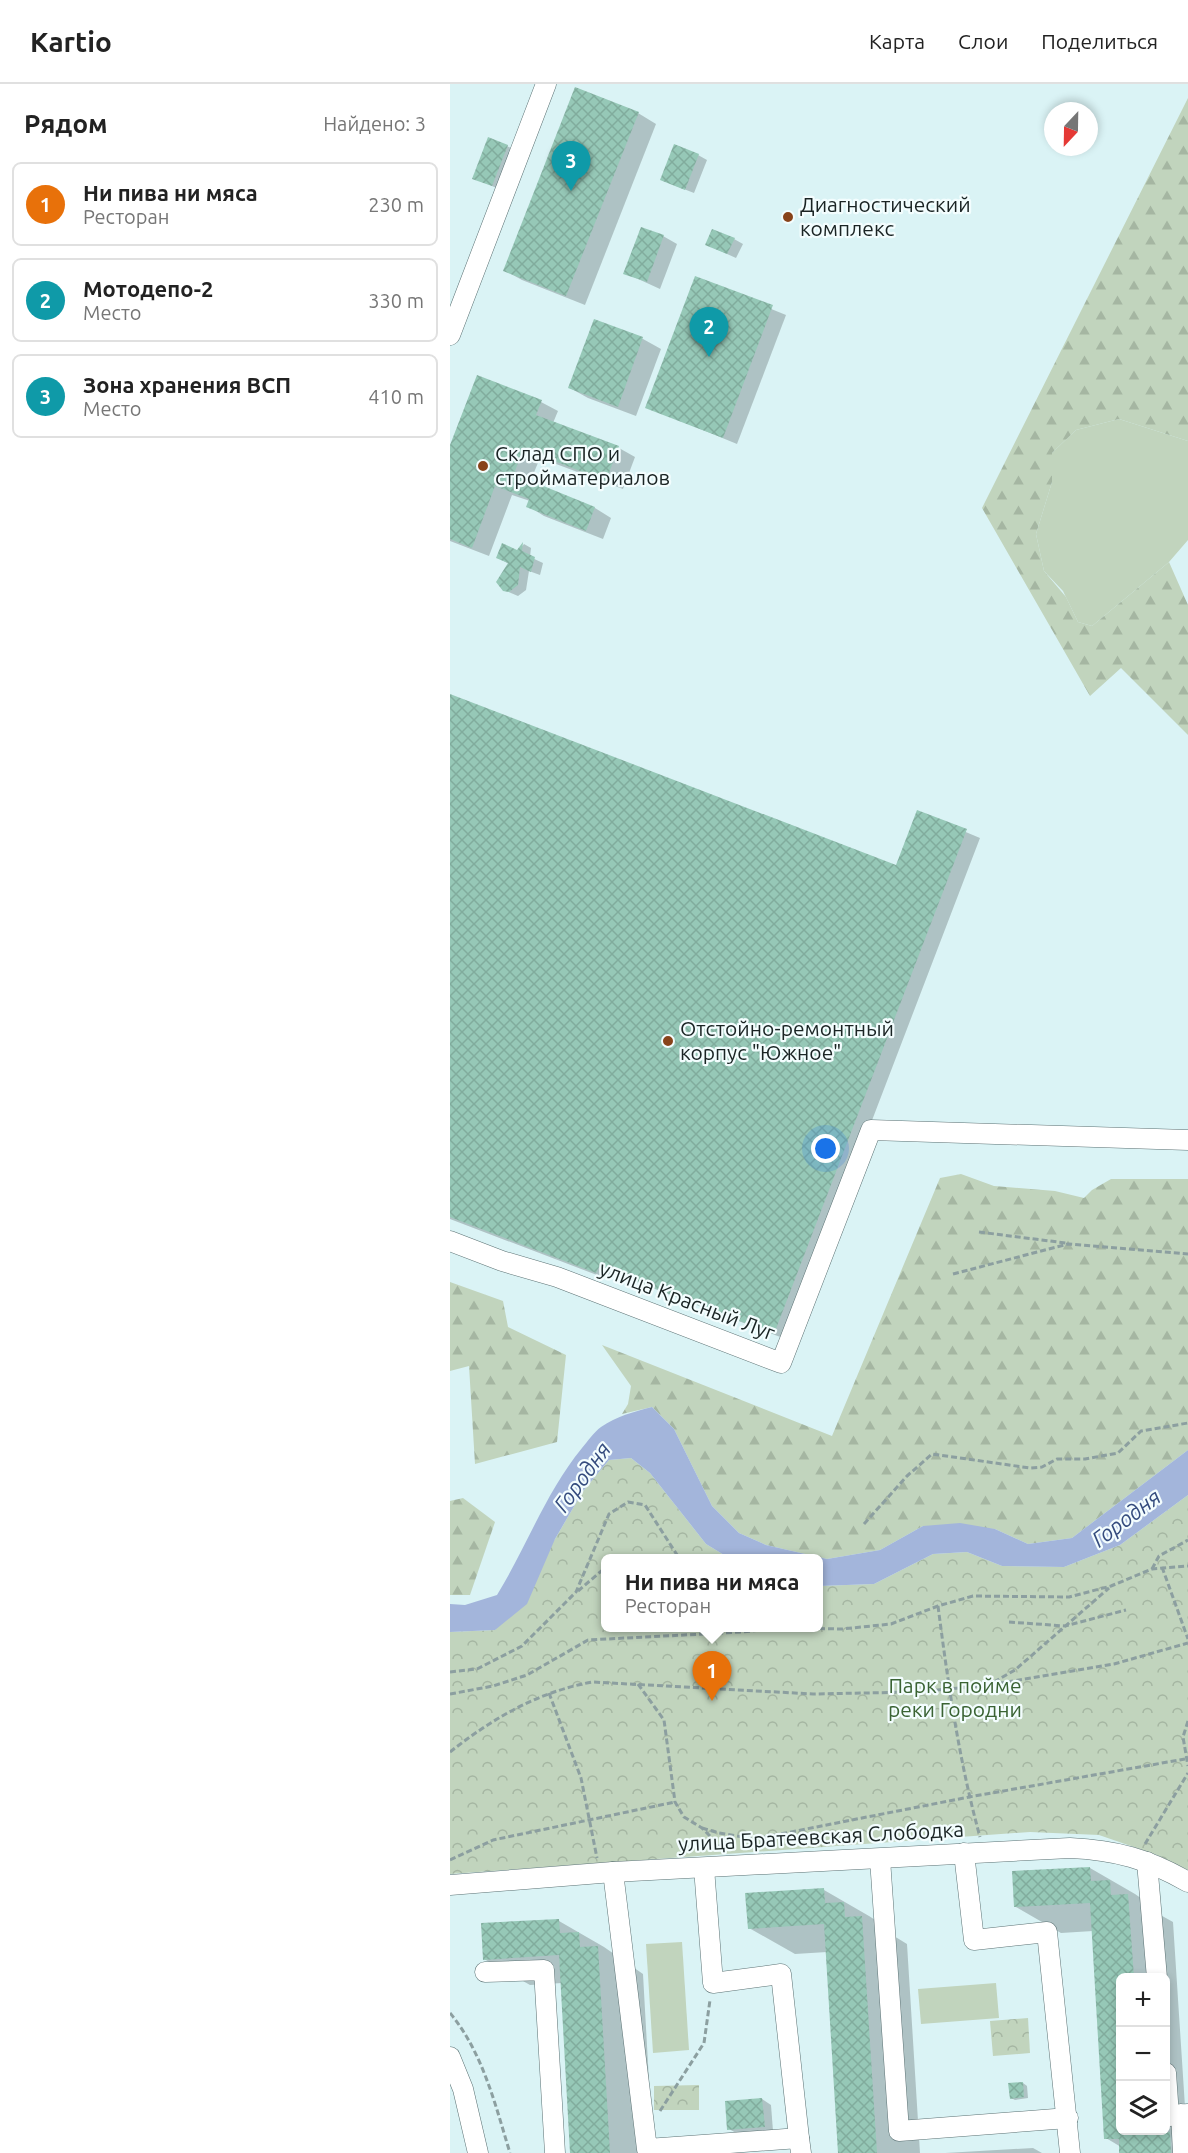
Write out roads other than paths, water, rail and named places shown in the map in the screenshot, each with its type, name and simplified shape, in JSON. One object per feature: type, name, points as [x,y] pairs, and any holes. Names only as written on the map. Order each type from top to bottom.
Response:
[{"type":"street","points":[[450,336],[546,84]]},
{"type":"street","name":"улица Красный Луг","points":[[450,1241],[502,1261],[557,1277],[781,1362],[871,1130],[1188,1140]]},
{"type":"street","name":"улица Братеевская Слободка","points":[[450,1885],[606,1872],[1070,1848],[1106,1850],[1144,1857],[1188,1882]]},
{"type":"street","points":[[964,1853],[974,1940],[1047,1932],[1070,2153]]},
{"type":"street","points":[[1144,1857],[1157,1973]]},
{"type":"street","points":[[880,1859],[899,2131],[1068,2118]]},
{"type":"street","points":[[606,1872],[653,2145],[800,2146],[781,1974],[713,1983],[704,1868]]},
{"type":"street","points":[[485,1972],[544,1970],[555,2153]]},
{"type":"street","points":[[450,2057],[463,2089],[478,2153]]},
{"type":"street","points":[[1167,2081],[1169,2116],[1184,2114],[1183,2153]]},
{"type":"water","name":"Городня","points":[[652,1407],[674,1429],[712,1506],[739,1533],[766,1545],[805,1554],[722,1554],[706,1544],[650,1473],[631,1458],[609,1460],[583,1491],[555,1539],[527,1604],[495,1630],[450,1632],[450,1604],[465,1605],[497,1595],[547,1501],[569,1465],[601,1427]]},
{"type":"water","name":"Городня","points":[[1188,1450],[1188,1495],[1120,1545],[1064,1567],[1002,1566],[967,1552],[933,1554],[874,1584],[823,1586],[823,1558],[880,1550],[923,1526],[960,1523],[995,1529],[1028,1544],[1072,1538]]},
{"type":"place","name":"Зона хранения ВСП","points":[[571,191]]},
{"type":"place","name":"Диагностический комплекс","points":[[788,217]]},
{"type":"place","name":"Мотодепо-2","points":[[709,357]]},
{"type":"place","name":"Склад СПО и стройматериалов","points":[[483,466]]},
{"type":"place","name":"Отстойно-ремонтный корпус \"Южное\"","points":[[668,1041]]},
{"type":"place","name":"Ни пива ни мяса","points":[[712,1701]]},
{"type":"park label","name":"Парк в пойме реки Городни","points":[[955,1698]]}]
